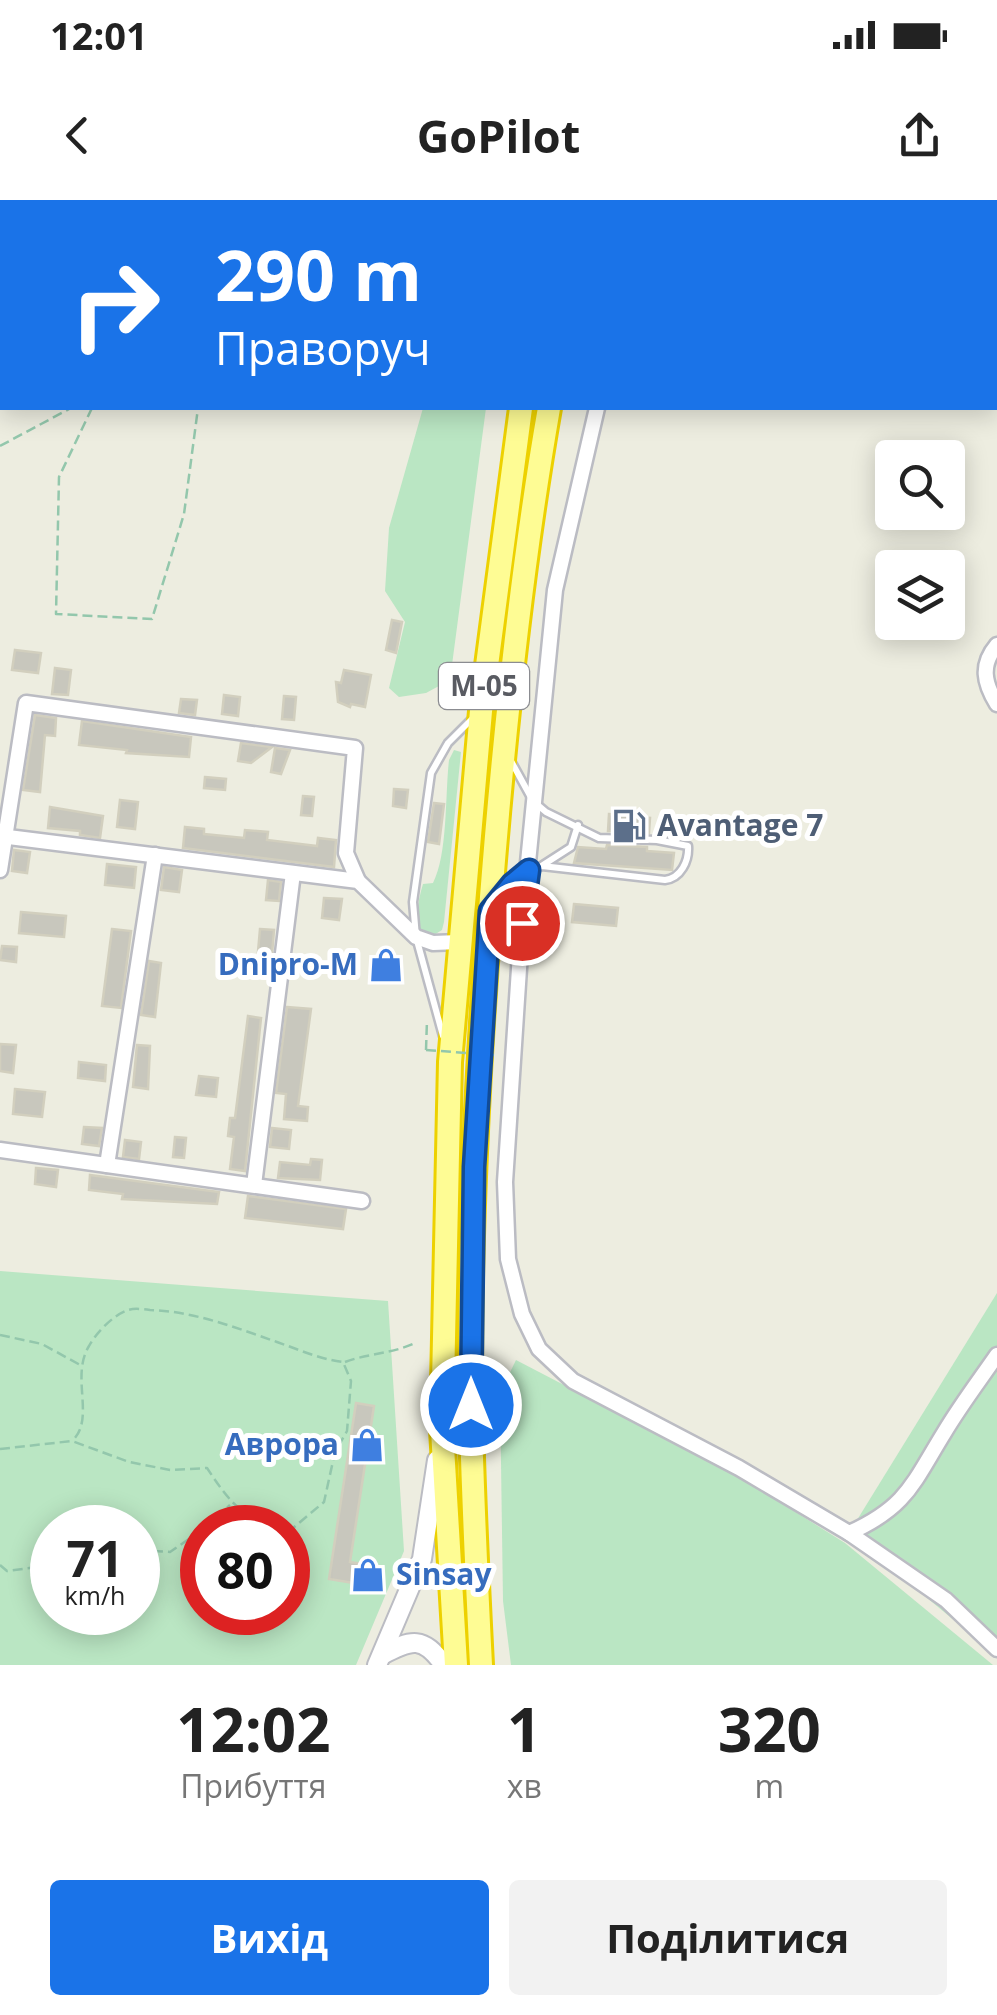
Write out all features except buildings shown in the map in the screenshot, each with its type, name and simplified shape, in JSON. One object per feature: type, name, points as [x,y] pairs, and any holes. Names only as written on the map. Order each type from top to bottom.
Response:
[{"type":"highway","name":"М-05","points":[[456,1665],[442,1430],[450,1062],[481,710],[521,410]]},
{"type":"highway","name":"М-05","points":[[481,1665],[470,1367],[474,1167],[502,742],[528,528],[549,410]]},
{"type":"street","points":[[596,410],[556,590],[532,801],[535,868],[505,1182],[508,1259],[522,1314],[539,1350],[573,1381],[739,1468],[850,1533],[946,1600],[997,1648]]},
{"type":"street","points":[[997,645],[984,672],[988,690],[997,704]]},
{"type":"street","points":[[0,870],[2,837],[26,703],[356,748],[346,853],[358,881],[416,937],[432,942],[459,942]]},
{"type":"street","points":[[2,837],[358,881]]},
{"type":"street","points":[[107,1165],[155,856]]},
{"type":"street","points":[[254,1186],[293,873]]},
{"type":"street","points":[[0,1150],[362,1200]]},
{"type":"street","points":[[850,1533],[882,1518],[915,1485],[944,1433],[997,1355]]},
{"type":"street","points":[[380,1660],[422,1558],[442,1430]]},
{"type":"street","points":[[380,1660],[406,1642],[421,1643],[432,1648],[444,1665]]},
{"type":"lane","points":[[450,1062],[416,937],[413,902],[432,773],[448,743],[481,710]]},
{"type":"lane","points":[[502,742],[532,801],[546,812],[599,838],[688,846],[689,856],[683,869],[671,880],[535,868]]},
{"type":"lane","points":[[490,911],[512,884],[572,847],[578,825]]},
{"type":"path","points":[[0,446],[67,410]]},
{"type":"path","points":[[91,410],[60,476],[56,614],[152,619],[184,514],[198,410]]},
{"type":"path","points":[[428,1008],[426,1050],[494,1055]]},
{"type":"path","points":[[72,1441],[81,1433],[84,1421],[79,1378],[88,1347],[111,1320],[129,1309],[163,1310],[218,1322],[323,1360],[343,1362],[364,1355],[398,1352],[416,1342]]},
{"type":"path","points":[[0,1335],[42,1344],[82,1366]]},
{"type":"path","points":[[0,1449],[72,1441],[143,1465],[170,1470],[207,1468],[231,1504],[266,1524],[293,1528],[324,1502],[335,1452],[348,1430],[352,1381],[343,1362]]},
{"type":"path","points":[[0,1566],[7,1571],[30,1568]]},
{"type":"green space","points":[[422,410],[486,410],[450,680],[426,693],[399,697],[389,688],[405,622],[385,591],[389,528]]},
{"type":"green space","points":[[454,750],[461,752],[444,922],[442,930],[429,938],[420,929],[418,903],[423,884],[433,883],[438,871],[449,760]]},
{"type":"green space","points":[[0,1271],[388,1301],[404,1551],[356,1665],[0,1665]]},
{"type":"green space","points":[[997,1293],[997,1656],[849,1533]]},
{"type":"green space","points":[[516,1360],[735,1474],[845,1543],[993,1665],[511,1665],[503,1601],[500,1393]]},
{"type":"place","name":"Avantage 7","points":[[629,826]]},
{"type":"place","name":"Dnipro-M","points":[[386,965]]},
{"type":"place","name":"Аврора","points":[[367,1445]]},
{"type":"place","name":"Sinsay","points":[[368,1575]]},
{"type":"route","points":[[471,1405],[474,1167],[490,911],[529,870],[522,923]]}]
